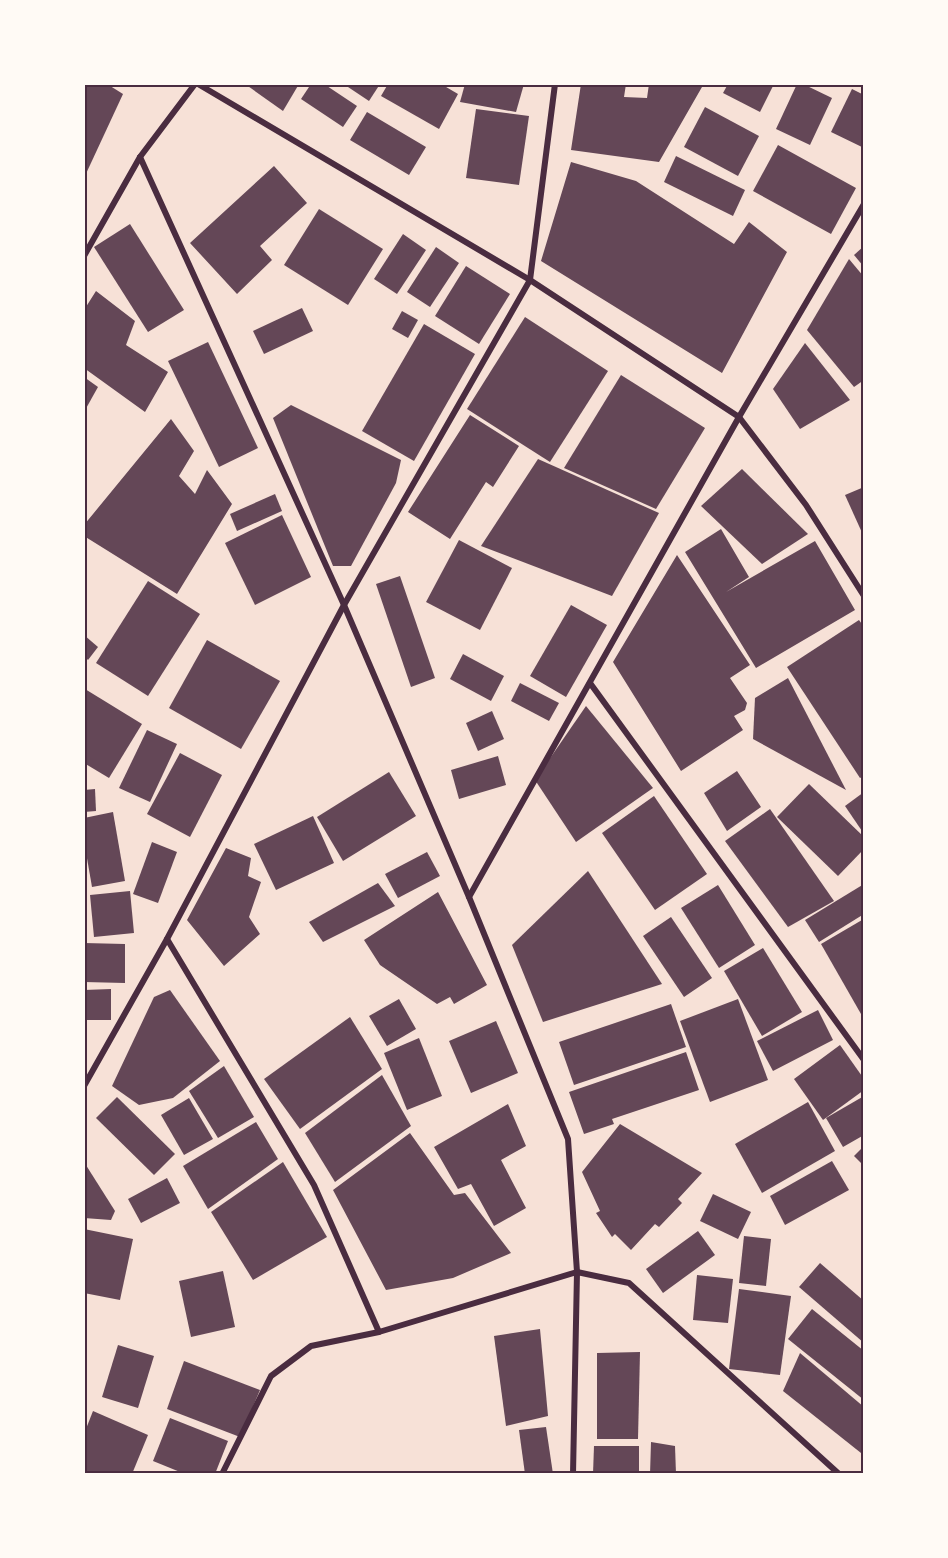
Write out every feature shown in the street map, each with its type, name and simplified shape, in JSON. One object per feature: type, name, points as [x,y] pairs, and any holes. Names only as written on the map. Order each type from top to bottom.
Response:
[{"type":"street","points":[[84,256],[140,157],[197,84],[530,280],[739,417],[806,505],[864,596]]},
{"type":"street","points":[[85,1081],[167,939],[344,605],[530,280],[555,84]]},
{"type":"street","points":[[140,157],[344,605],[469,897],[568,1139],[577,1272],[573,1474]]},
{"type":"street","points":[[469,897],[739,417],[864,204]]},
{"type":"street","points":[[590,683],[864,1060]]},
{"type":"street","points":[[167,939],[314,1185],[379,1332]]},
{"type":"street","points":[[222,1474],[271,1376],[310,1346],[379,1332],[577,1272],[629,1283],[839,1474]]},
{"type":"building","points":[[84,84],[107,84],[123,94],[84,178]]},
{"type":"building","points":[[245,84],[299,84],[283,111]]},
{"type":"building","points":[[311,84],[324,84],[357,106],[343,127],[301,99]]},
{"type":"building","points":[[350,84],[380,84],[369,101],[348,87]]},
{"type":"building","points":[[388,84],[441,84],[458,94],[439,129],[381,96]]},
{"type":"building","points":[[465,84],[524,84],[516,112],[460,102]]},
{"type":"building","points":[[581,84],[626,84],[624,97],[647,98],[649,84],[697,84],[702,87],[659,162],[571,150]]},
{"type":"building","points":[[728,84],[774,84],[760,112],[723,93]]},
{"type":"building","points":[[797,84],[803,84],[832,98],[810,145],[776,129]]},
{"type":"building","points":[[852,89],[864,95],[864,148],[831,132]]},
{"type":"building","points":[[705,107],[759,136],[738,176],[684,147]]},
{"type":"building","points":[[476,109],[529,116],[519,185],[466,178]]},
{"type":"building","points":[[367,112],[426,147],[409,175],[350,140]]},
{"type":"building","points":[[778,145],[856,188],[831,234],[753,191]]},
{"type":"building","points":[[676,156],[745,190],[733,216],[664,182]]},
{"type":"building","points":[[571,162],[636,181],[734,244],[749,222],[787,252],[722,373],[541,261]]},
{"type":"building","points":[[274,166],[307,203],[260,246],[272,260],[237,294],[190,243]]},
{"type":"building","points":[[319,209],[383,249],[348,305],[284,265]]},
{"type":"building","points":[[130,224],[184,310],[148,332],[94,247]]},
{"type":"building","points":[[403,234],[426,250],[397,294],[374,279]]},
{"type":"building","points":[[864,246],[864,267],[854,255]]},
{"type":"building","points":[[436,247],[459,263],[430,307],[407,292]]},
{"type":"building","points":[[849,259],[864,277],[864,380],[854,387],[807,330]]},
{"type":"building","points":[[466,266],[510,294],[479,344],[435,316]]},
{"type":"building","points":[[96,291],[135,321],[126,345],[168,372],[145,412],[84,368],[84,310]]},
{"type":"building","points":[[302,308],[313,331],[264,354],[253,331]]},
{"type":"building","points":[[402,311],[418,320],[408,338],[392,329]]},
{"type":"building","points":[[525,317],[608,371],[550,462],[467,409]]},
{"type":"building","points":[[424,324],[475,354],[414,461],[362,431]]},
{"type":"building","points":[[208,342],[258,448],[219,467],[168,361]]},
{"type":"building","points":[[805,343],[850,400],[800,429],[773,389]]},
{"type":"building","points":[[621,375],[705,428],[656,509],[564,468]]},
{"type":"building","points":[[84,377],[98,387],[84,412]]},
{"type":"building","points":[[291,405],[401,460],[396,483],[351,566],[333,566],[273,418]]},
{"type":"building","points":[[470,415],[519,446],[493,487],[486,482],[450,539],[408,512]]},
{"type":"building","points":[[171,419],[194,451],[179,476],[195,494],[207,470],[232,504],[177,594],[84,536],[84,525]]},
{"type":"building","points":[[538,459],[659,513],[612,596],[481,546]]},
{"type":"building","points":[[742,469],[808,534],[762,564],[701,506]]},
{"type":"building","points":[[864,487],[864,537],[845,495]]},
{"type":"building","points":[[275,494],[282,511],[237,531],[230,514]]},
{"type":"building","points":[[282,515],[311,577],[255,605],[225,543]]},
{"type":"building","points":[[721,529],[749,577],[726,592],[815,541],[855,610],[756,668],[685,552]]},
{"type":"building","points":[[459,540],[512,568],[480,630],[426,602]]},
{"type":"building","points":[[677,555],[750,665],[730,678],[747,703],[745,710],[734,716],[743,730],[681,771],[613,662]]},
{"type":"building","points":[[400,576],[435,678],[411,687],[376,584]]},
{"type":"building","points":[[148,581],[200,614],[148,696],[96,663]]},
{"type":"building","points":[[571,605],[607,625],[566,697],[530,676]]},
{"type":"building","points":[[859,620],[864,627],[864,776],[860,778],[787,667]]},
{"type":"building","points":[[84,635],[98,647],[88,660],[84,656]]},
{"type":"building","points":[[207,640],[280,681],[241,749],[169,708]]},
{"type":"building","points":[[463,654],[504,676],[491,701],[450,679]]},
{"type":"building","points":[[788,678],[846,790],[753,739],[755,698]]},
{"type":"building","points":[[520,683],[559,703],[549,721],[511,701]]},
{"type":"building","points":[[85,689],[142,724],[109,778],[84,763]]},
{"type":"building","points":[[586,706],[653,788],[576,842],[535,780]]},
{"type":"building","points":[[492,711],[504,739],[478,751],[466,723]]},
{"type":"building","points":[[147,730],[177,744],[150,802],[119,788]]},
{"type":"building","points":[[180,753],[222,775],[190,837],[147,814]]},
{"type":"building","points":[[498,756],[506,785],[459,799],[451,770]]},
{"type":"building","points":[[737,771],[761,807],[727,831],[704,793]]},
{"type":"building","points":[[389,772],[416,816],[343,861],[317,817]]},
{"type":"building","points":[[809,784],[864,837],[864,849],[838,876],[777,817]]},
{"type":"building","points":[[95,789],[96,811],[84,812],[84,790]]},
{"type":"building","points":[[864,792],[864,834],[845,806]]},
{"type":"building","points":[[654,796],[707,874],[655,910],[602,833]]},
{"type":"building","points":[[770,809],[834,901],[788,927],[725,841]]},
{"type":"building","points":[[113,812],[125,881],[92,887],[84,841],[84,818]]},
{"type":"building","points":[[313,816],[334,863],[276,890],[254,844]]},
{"type":"building","points":[[152,842],[177,852],[158,903],[133,894]]},
{"type":"building","points":[[226,848],[251,858],[248,876],[261,882],[249,917],[260,934],[224,966],[187,920]]},
{"type":"building","points":[[427,852],[440,876],[398,898],[385,874]]},
{"type":"building","points":[[588,871],[662,984],[543,1022],[512,945]]},
{"type":"building","points":[[378,883],[395,906],[323,942],[309,922]]},
{"type":"building","points":[[864,884],[864,914],[819,942],[805,920]]},
{"type":"building","points":[[718,885],[755,945],[719,968],[681,908]]},
{"type":"building","points":[[130,891],[134,933],[94,937],[90,895]]},
{"type":"building","points":[[438,892],[487,985],[454,1004],[450,997],[437,1004],[380,965],[364,940]]},
{"type":"building","points":[[671,917],[712,978],[684,997],[643,936]]},
{"type":"building","points":[[862,920],[864,924],[864,1013],[861,1014],[821,944]]},
{"type":"building","points":[[84,943],[125,944],[125,983],[84,982]]},
{"type":"building","points":[[763,948],[802,1012],[762,1036],[724,971]]},
{"type":"building","points":[[111,989],[111,1020],[84,1020],[84,990]]},
{"type":"building","points":[[170,990],[220,1061],[173,1098],[139,1105],[112,1086],[154,997]]},
{"type":"building","points":[[399,999],[416,1029],[387,1046],[369,1016]]},
{"type":"building","points":[[738,999],[768,1080],[710,1102],[680,1021]]},
{"type":"building","points":[[671,1004],[686,1047],[574,1085],[559,1042]]},
{"type":"building","points":[[818,1010],[833,1040],[773,1071],[757,1041]]},
{"type":"building","points":[[350,1017],[382,1069],[300,1129],[264,1079]]},
{"type":"building","points":[[496,1021],[518,1073],[471,1093],[449,1041]]},
{"type":"building","points":[[419,1038],[442,1096],[407,1110],[384,1053]]},
{"type":"building","points":[[840,1045],[864,1079],[864,1090],[823,1120],[794,1079]]},
{"type":"building","points":[[686,1052],[699,1090],[612,1119],[614,1124],[584,1134],[569,1092]]},
{"type":"building","points":[[224,1066],[254,1117],[218,1138],[189,1091]]},
{"type":"building","points":[[382,1075],[411,1126],[335,1182],[305,1133]]},
{"type":"building","points":[[864,1096],[864,1135],[843,1147],[826,1118]]},
{"type":"building","points":[[117,1097],[175,1154],[154,1175],[96,1118]]},
{"type":"building","points":[[189,1098],[213,1139],[184,1155],[161,1115]]},
{"type":"building","points":[[808,1102],[835,1151],[762,1193],[735,1144]]},
{"type":"building","points":[[508,1104],[526,1146],[501,1160],[526,1208],[494,1226],[471,1184],[458,1189],[434,1147]]},
{"type":"building","points":[[256,1122],[278,1159],[208,1209],[183,1166]]},
{"type":"building","points":[[620,1124],[702,1173],[678,1199],[682,1203],[659,1227],[655,1224],[631,1250],[615,1234],[612,1237],[596,1213],[600,1211],[582,1172]]},
{"type":"building","points":[[410,1133],[454,1195],[465,1193],[511,1253],[453,1278],[386,1290],[333,1190]]},
{"type":"building","points":[[864,1146],[864,1166],[854,1156]]},
{"type":"building","points":[[832,1161],[849,1190],[785,1225],[770,1196]]},
{"type":"building","points":[[84,1162],[115,1211],[111,1220],[84,1218]]},
{"type":"building","points":[[283,1162],[327,1237],[253,1280],[211,1212]]},
{"type":"building","points":[[167,1178],[180,1203],[141,1223],[128,1199]]},
{"type":"building","points":[[713,1194],[751,1212],[738,1239],[700,1221]]},
{"type":"building","points":[[84,1229],[133,1239],[120,1300],[84,1293]]},
{"type":"building","points":[[698,1231],[715,1255],[663,1293],[646,1269]]},
{"type":"building","points":[[744,1236],[771,1239],[766,1286],[739,1283]]},
{"type":"building","points":[[820,1263],[864,1301],[864,1343],[799,1287]]},
{"type":"building","points":[[223,1271],[235,1327],[191,1337],[179,1281]]},
{"type":"building","points":[[697,1275],[733,1279],[728,1323],[693,1320]]},
{"type":"building","points":[[739,1289],[791,1296],[780,1375],[729,1369]]},
{"type":"building","points":[[812,1309],[864,1351],[864,1400],[788,1339]]},
{"type":"building","points":[[540,1329],[548,1416],[506,1426],[494,1336]]},
{"type":"building","points":[[118,1345],[154,1356],[138,1408],[102,1397]]},
{"type":"building","points":[[640,1352],[638,1439],[597,1439],[597,1353]]},
{"type":"building","points":[[800,1353],[864,1407],[864,1450],[861,1453],[783,1391]]},
{"type":"building","points":[[184,1361],[260,1390],[240,1437],[167,1409]]},
{"type":"building","points":[[93,1411],[148,1435],[132,1474],[84,1474],[84,1434]]},
{"type":"building","points":[[170,1418],[228,1441],[215,1474],[185,1474],[153,1461]]},
{"type":"building","points":[[546,1427],[553,1474],[525,1474],[519,1430]]},
{"type":"building","points":[[651,1442],[675,1446],[676,1474],[650,1474]]},
{"type":"building","points":[[594,1446],[639,1446],[639,1474],[593,1474]]}]
